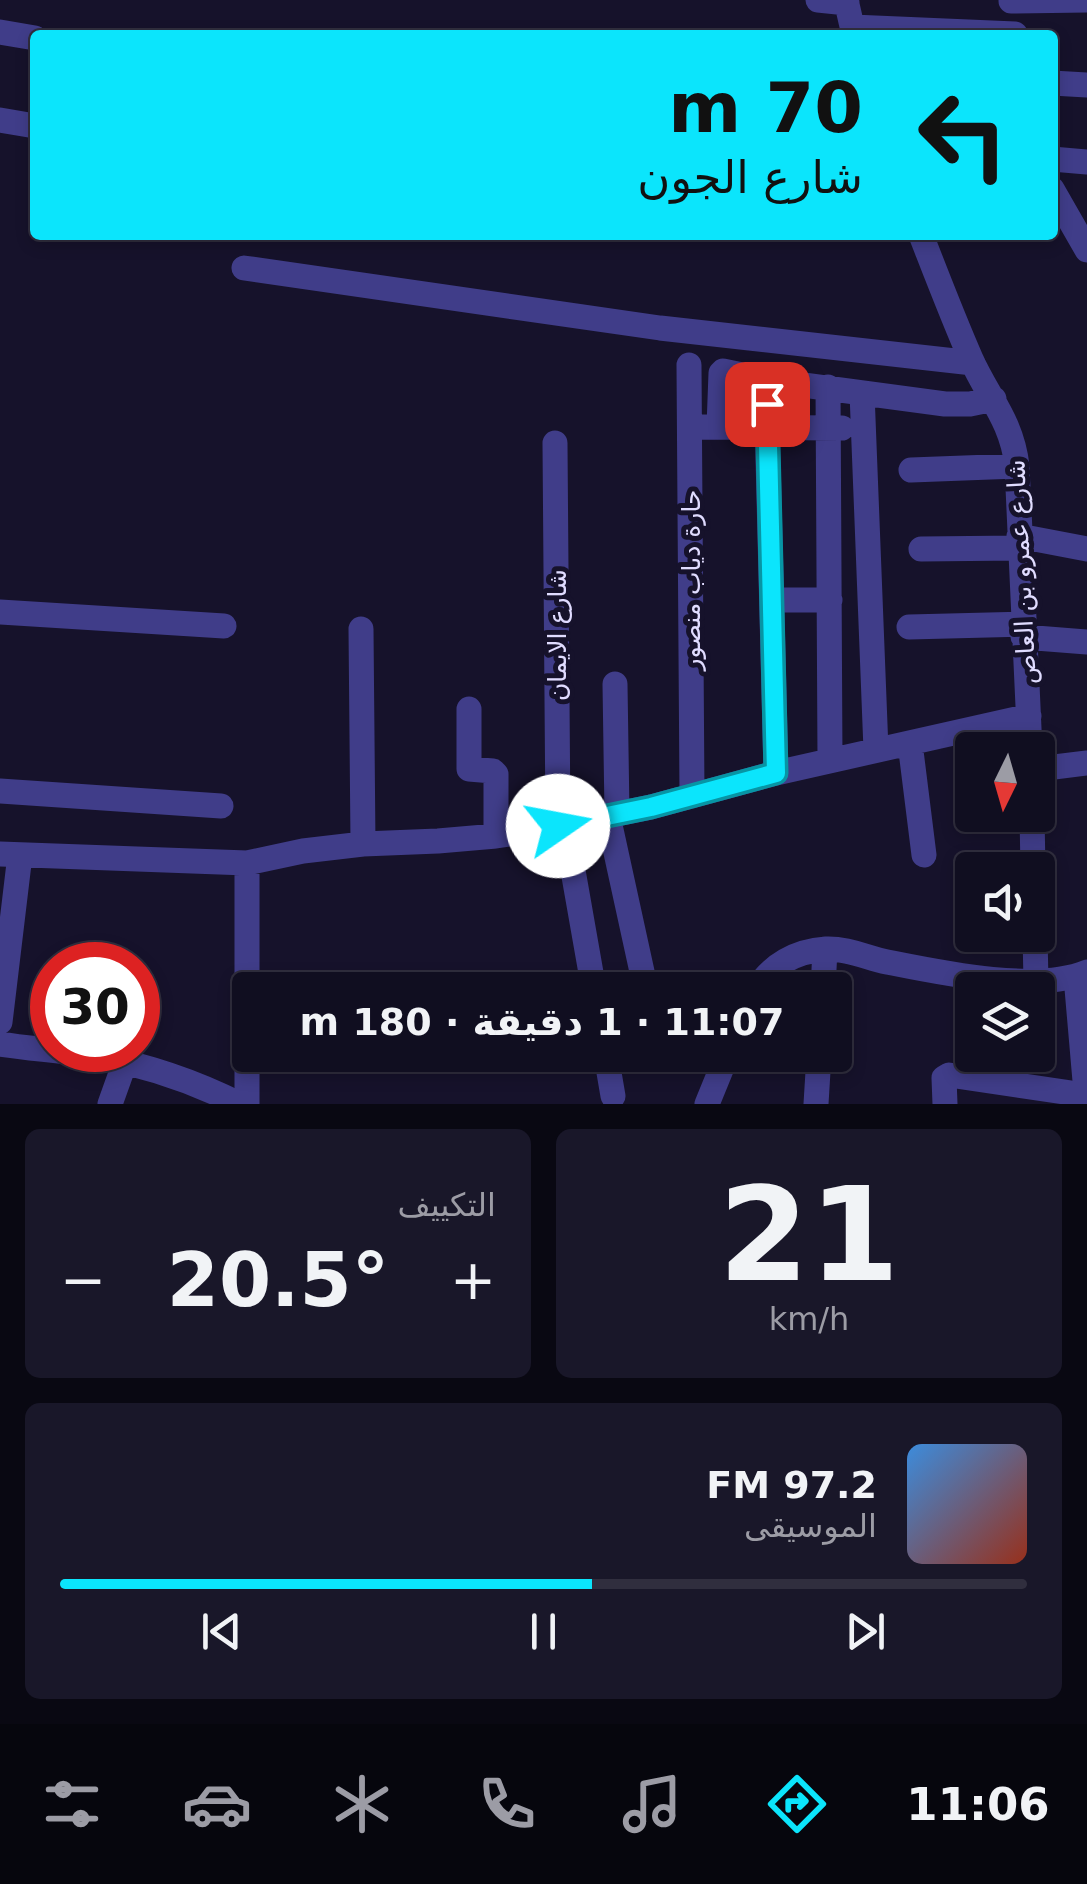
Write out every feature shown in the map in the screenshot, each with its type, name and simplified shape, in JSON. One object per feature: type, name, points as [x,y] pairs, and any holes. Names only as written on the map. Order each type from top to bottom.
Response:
[{"type":"street","points":[[818,0],[850,16],[978,30]]},
{"type":"street","points":[[1015,30],[1011,0],[1087,0]]},
{"type":"street","points":[[0,32],[30,37]]},
{"type":"street","points":[[1058,83],[1087,85]]},
{"type":"street","points":[[0,120],[30,125]]},
{"type":"street","points":[[1058,160],[1087,162]]},
{"type":"street","points":[[1058,200],[1087,250]]},
{"type":"street","name":"شارع عمرو بن العاص","points":[[924,240],[973,363],[1010,430],[1017,466],[1029,732]]},
{"type":"street","points":[[244,268],[660,328],[973,363]]},
{"type":"street","name":"حارة دياب منصور","points":[[689,364],[692,796]]},
{"type":"street","points":[[719,427],[722,372],[958,404],[994,400]]},
{"type":"street","points":[[766,380],[776,773]]},
{"type":"street","points":[[828,387],[830,760]]},
{"type":"street","points":[[862,394],[876,750]]},
{"type":"street","points":[[690,427],[862,427]]},
{"type":"street","name":"شارع الايمان","points":[[555,443],[562,826],[590,972]]},
{"type":"street","points":[[911,470],[1017,466]]},
{"type":"street","points":[[921,549],[1019,542],[1087,548]]},
{"type":"street","points":[[772,600],[830,600]]},
{"type":"street","points":[[0,612],[224,626]]},
{"type":"street","points":[[909,626],[1023,631],[1087,642]]},
{"type":"street","points":[[361,629],[363,844]]},
{"type":"street","points":[[615,684],[613,815],[643,972]]},
{"type":"street","points":[[470,709],[468,766],[472,770],[496,772],[496,836]]},
{"type":"street","points":[[0,1022],[10,854],[246,863],[363,844],[496,836],[613,815],[830,760],[1028,716]]},
{"type":"street","points":[[910,743],[924,855]]},
{"type":"street","points":[[1055,767],[1087,763]]},
{"type":"street","points":[[0,790],[221,806]]},
{"type":"street","points":[[246,863],[247,1104]]},
{"type":"street","points":[[768,972],[780,962],[825,949],[955,974]]},
{"type":"street","points":[[824,972],[825,949]]},
{"type":"street","points":[[945,1104],[944,1078],[949,1075],[1086,1100],[1082,975],[1055,979]]},
{"type":"street","points":[[0,1044],[30,1048]]},
{"type":"street","points":[[110,1104],[121,1072]]},
{"type":"street","points":[[160,1072],[198,1095],[239,1104]]},
{"type":"street","points":[[609,1072],[613,1096]]},
{"type":"street","points":[[707,1104],[720,1072]]},
{"type":"street","points":[[816,1104],[818,1072]]},
{"type":"route","points":[[558,826],[651,807],[776,773],[767,404]]}]
